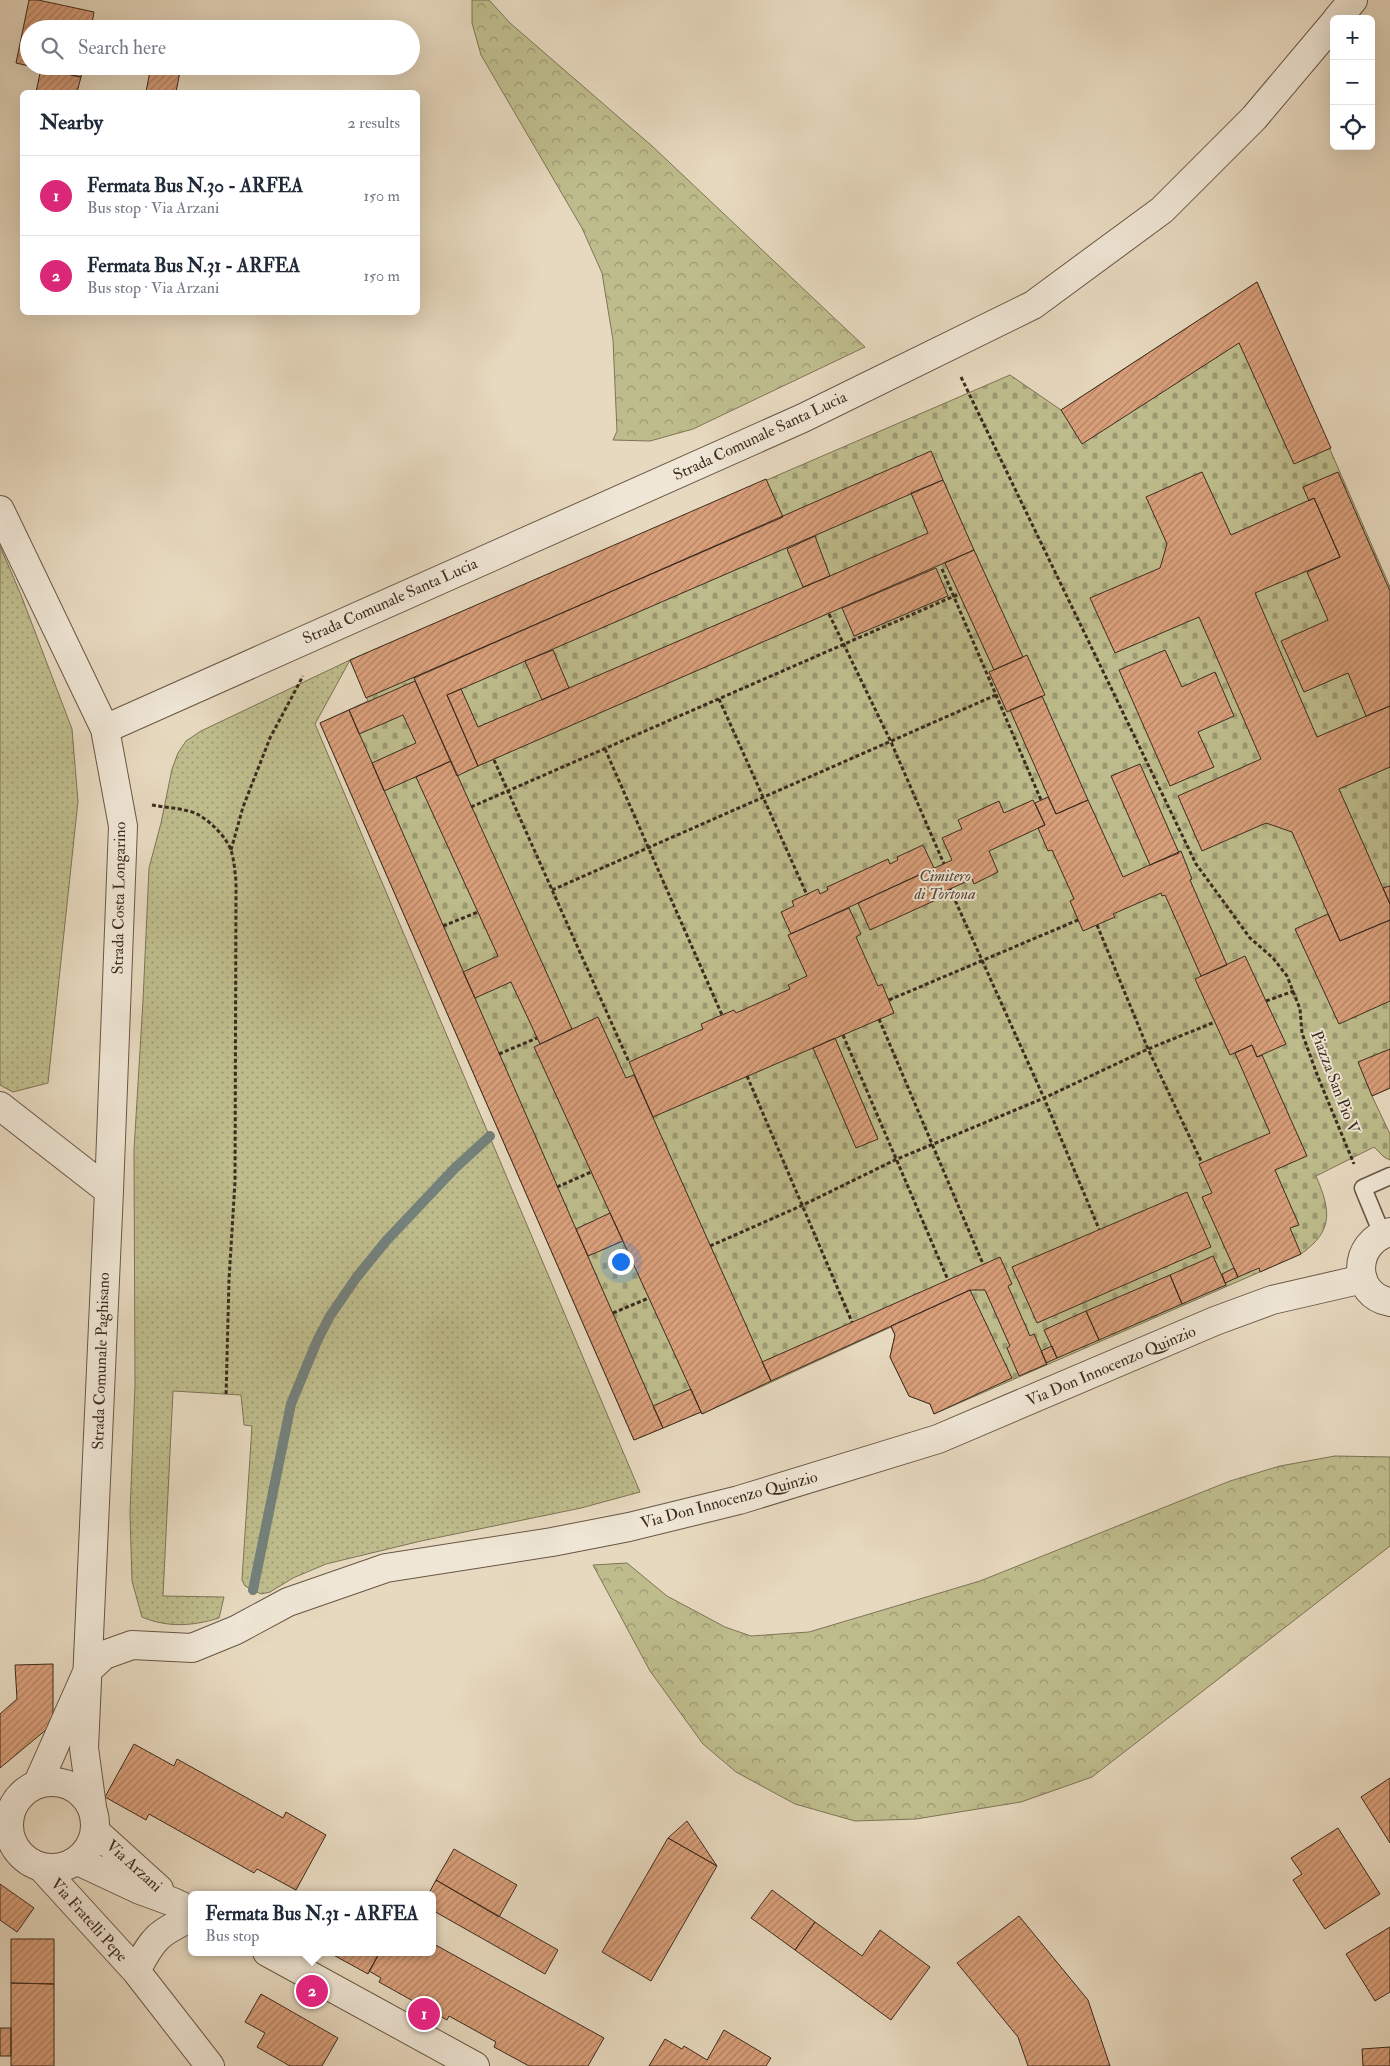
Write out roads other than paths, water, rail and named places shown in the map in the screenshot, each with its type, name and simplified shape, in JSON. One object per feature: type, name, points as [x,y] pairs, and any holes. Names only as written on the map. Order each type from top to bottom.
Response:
[{"type":"street","points":[[1340,15],[1353,0]]},
{"type":"street","name":"Strada Comunale Santa Lucia","points":[[105,729],[803,418],[1033,305],[1162,210],[1254,118],[1330,28]]},
{"type":"street","name":"Strada Costa Longarino","points":[[0,510],[105,729],[123,826],[108,1191]]},
{"type":"street","points":[[0,1106],[108,1191]]},
{"type":"street","name":"Strada Comunale Paghisano","points":[[94,1819],[84,1748],[108,1191]]},
{"type":"street","points":[[1386,1233],[1373,1240],[1366,1248],[1360,1269],[1368,1289],[1377,1297],[1390,1302]]},
{"type":"street","name":"Via Don Innocenzo Quinzio","points":[[88,1670],[104,1654],[132,1644],[192,1648],[236,1630],[288,1602],[386,1568],[552,1542],[628,1527],[739,1500],[849,1467],[938,1439],[1215,1321],[1272,1300],[1363,1279]]},
{"type":"street","name":"Strada Comunale Paghisano","points":[[38,1783],[88,1670]]},
{"type":"street","points":[[60,1782],[79,1791],[94,1819],[89,1848],[62,1865],[25,1860],[6,1843],[8,1826],[6,1807],[22,1792],[38,1783],[60,1782]]},
{"type":"street","name":"Via Arzani","points":[[94,1819],[186,1910]]},
{"type":"street","name":"Via Arzani","points":[[62,1865],[140,1890],[186,1910]]},
{"type":"street","name":"Via Fratelli Pepe","points":[[62,1865],[136,1971],[210,2066]]},
{"type":"street","name":"Via Fratelli Pepe","points":[[136,1971],[149,1946],[186,1910]]},
{"type":"street","points":[[274,1956],[475,2066]]},
{"type":"lane","points":[[1386,1233],[1363,1188],[1390,1176]]},
{"type":"waterway","points":[[253,1590],[291,1404],[317,1341],[330,1316],[356,1278],[386,1241],[455,1168],[490,1136]]},
{"type":"place","name":"Fermata Bus N.31 - ARFEA","points":[[312,1991]]},
{"type":"place","name":"Fermata Bus N.30 - ARFEA","points":[[424,2014]]},
{"type":"park label","name":"Cimitero di Tortona","points":[[945,885]]}]
